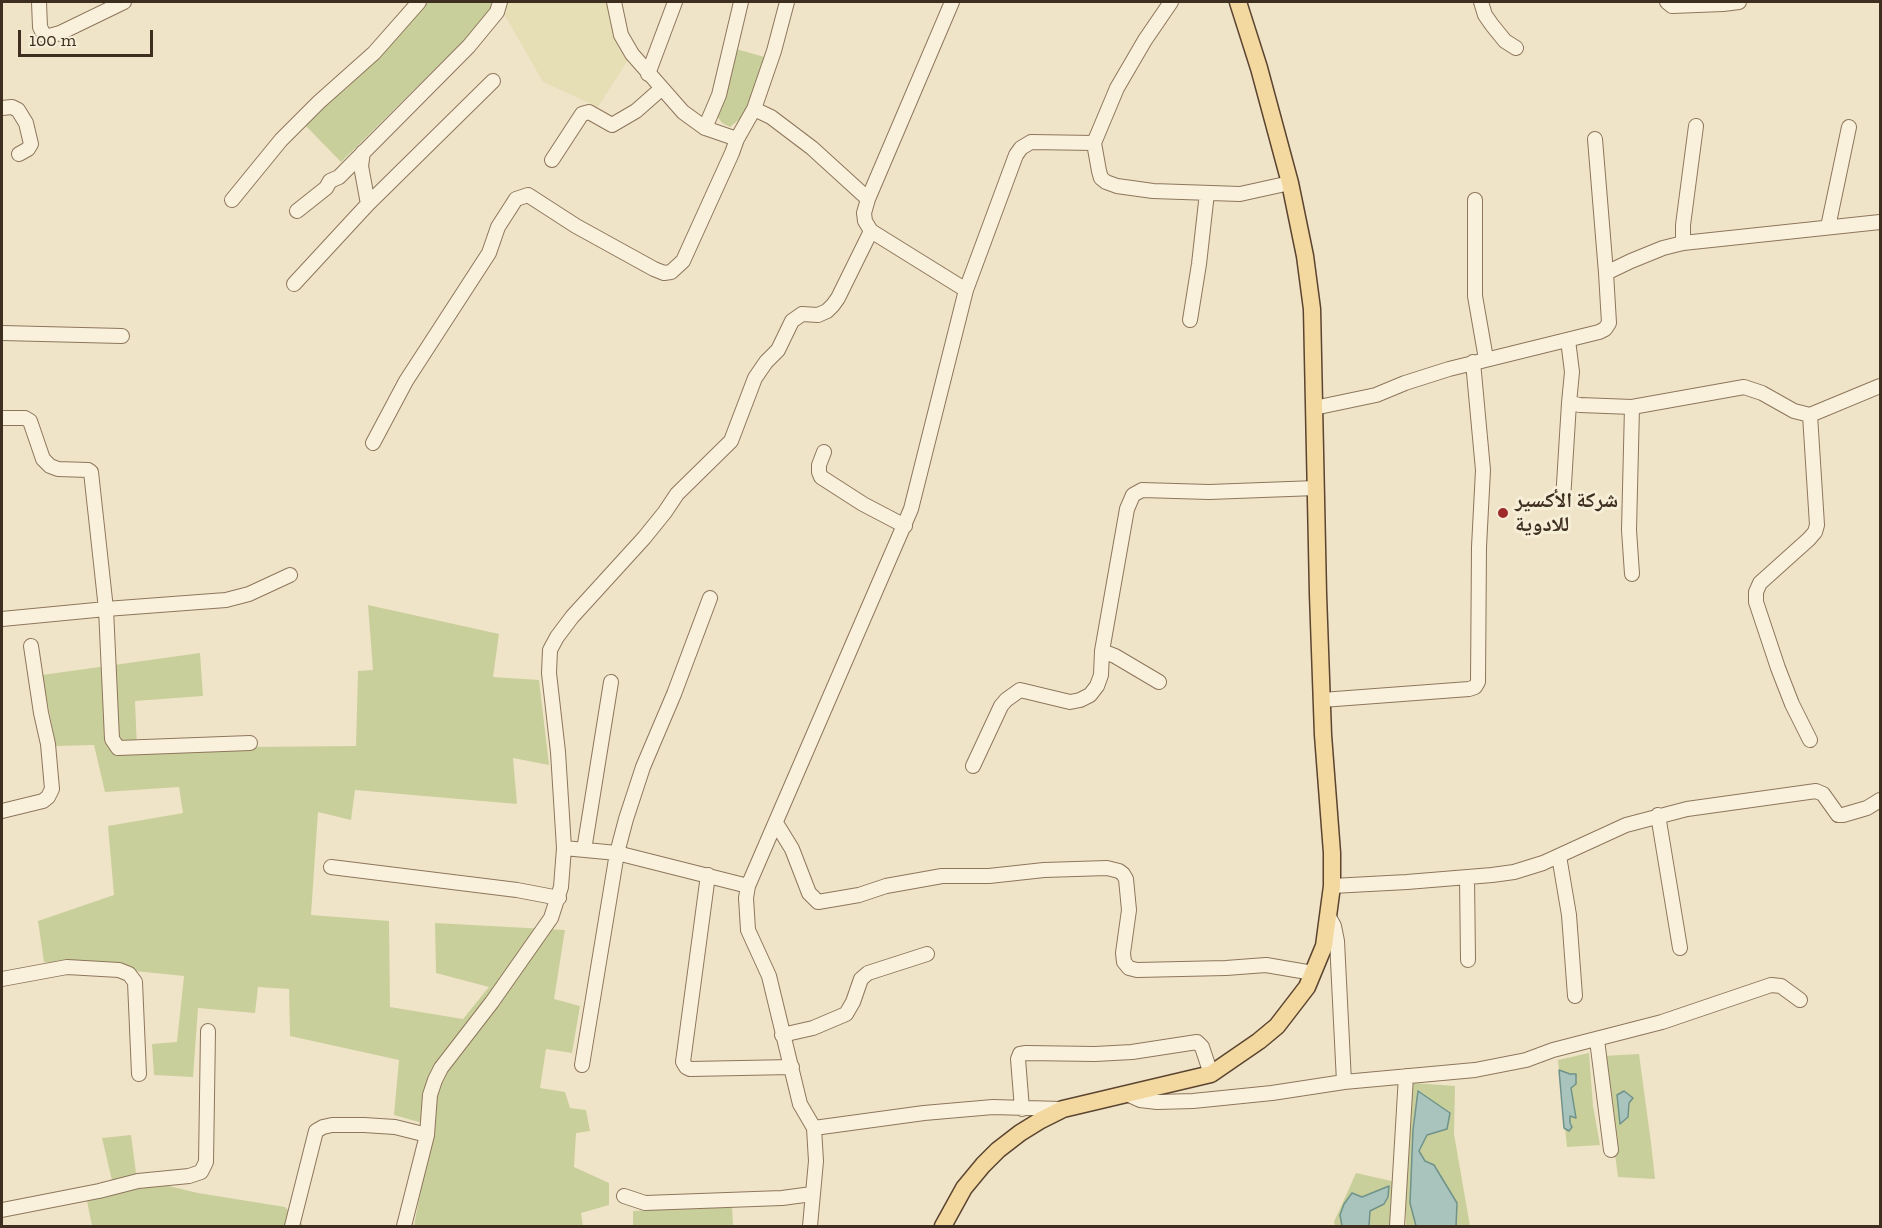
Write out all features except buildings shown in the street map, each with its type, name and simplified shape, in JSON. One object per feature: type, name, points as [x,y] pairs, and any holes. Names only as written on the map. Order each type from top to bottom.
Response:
[{"type":"main road","points":[[943,1227],[964,1188],[998,1150],[1020,1133],[1063,1109],[1211,1074],[1277,1026],[1306,987],[1324,946],[1332,886],[1332,854],[1322,700],[1312,309],[1305,255],[1290,183],[1259,68],[1238,2]]},
{"type":"street","points":[[39,2],[40,27],[44,35],[48,36],[60,33],[124,2]]},
{"type":"street","points":[[232,200],[281,140],[374,53],[419,2]]},
{"type":"street","points":[[297,211],[339,177],[469,46],[497,12],[500,2]]},
{"type":"street","points":[[614,2],[621,35],[632,54],[661,89],[683,112],[705,128],[737,139]]},
{"type":"street","points":[[648,74],[675,2]]},
{"type":"street","points":[[705,128],[719,95],[741,2]]},
{"type":"street","points":[[373,443],[406,381],[489,253],[498,226],[516,199],[528,195],[576,226],[664,273],[671,272],[683,261],[737,139],[754,109],[774,51],[787,2]]},
{"type":"street","points":[[952,2],[864,213],[865,221],[871,231],[966,290]]},
{"type":"street","points":[[1171,2],[1145,40],[1117,88],[1094,143],[1101,178],[1117,186],[1153,191],[1240,194],[1290,183]]},
{"type":"street","points":[[1481,2],[1485,15],[1492,25],[1505,41],[1516,48]]},
{"type":"street","points":[[1667,2],[1672,6],[1739,2]]},
{"type":"street","points":[[294,284],[368,204],[493,81]]},
{"type":"street","points":[[552,160],[582,114],[589,112],[612,125],[636,111],[661,89]]},
{"type":"street","points":[[2,108],[12,107],[18,110],[27,123],[31,144],[20,154]]},
{"type":"street","points":[[754,109],[771,117],[812,148],[868,199]]},
{"type":"street","points":[[1683,243],[1683,225],[1696,126]]},
{"type":"street","points":[[1828,227],[1849,127]]},
{"type":"street","points":[[1314,408],[1376,395],[1405,383],[1479,361],[1599,332],[1605,328],[1609,323],[1595,139]]},
{"type":"street","points":[[810,1227],[816,1161],[814,1128],[800,1104],[769,976],[748,930],[746,898],[748,886],[905,526],[932,430],[966,290],[1016,155],[1030,142],[1094,143]]},
{"type":"street","points":[[363,152],[361,166],[368,204]]},
{"type":"street","points":[[1190,320],[1207,193]]},
{"type":"street","points":[[1322,700],[1469,689],[1475,687],[1478,682],[1479,547],[1483,470],[1475,296],[1475,200]]},
{"type":"street","points":[[1606,273],[1663,248],[1683,243],[1881,222]]},
{"type":"street","points":[[404,1227],[426,1135],[430,1095],[441,1068],[541,935],[559,898],[564,848],[558,752],[549,673],[550,650],[556,637],[644,538],[677,494],[731,441],[755,378],[778,350],[792,321],[802,314],[818,315],[833,305],[871,231]]},
{"type":"street","points":[[2,333],[122,336]]},
{"type":"street","points":[[1563,500],[1572,372],[1568,340]]},
{"type":"street","points":[[1569,403],[1599,407],[1632,407],[1744,387],[1762,393],[1794,411],[1810,415],[1881,386]]},
{"type":"street","points":[[1632,407],[1629,530],[1632,574]]},
{"type":"street","points":[[1810,415],[1815,532],[1760,583],[1756,592],[1756,602],[1778,668],[1792,704],[1810,740]]},
{"type":"street","points":[[2,418],[26,418],[30,421],[43,459],[50,466],[58,469],[91,472],[106,609],[112,739],[115,746],[122,748],[250,743]]},
{"type":"street","points":[[824,452],[819,465],[821,477],[863,504],[905,526]]},
{"type":"street","points":[[973,766],[1001,706],[1020,690],[1070,702],[1080,700],[1097,686],[1101,675],[1102,651],[1127,509],[1130,498],[1135,492],[1142,490],[1209,492],[1316,489]]},
{"type":"street","points":[[2,619],[226,600],[249,594],[290,575]]},
{"type":"street","points":[[582,1065],[617,853],[643,767],[674,694],[710,598]]},
{"type":"street","points":[[2,811],[43,801],[52,789],[48,744],[31,646]]},
{"type":"street","points":[[1102,651],[1128,662],[1159,682]]},
{"type":"street","points":[[584,850],[611,682]]},
{"type":"street","points":[[1332,886],[1467,878],[1515,872],[1543,863],[1626,825],[1687,809],[1816,791],[1823,794],[1838,815],[1843,815],[1881,800]]},
{"type":"street","points":[[1658,815],[1680,948]]},
{"type":"street","points":[[776,823],[792,849],[809,893],[819,902],[942,876],[989,876],[1044,870],[1107,868],[1119,871],[1126,879],[1129,910],[1123,953],[1124,962],[1129,968],[1137,970],[1266,965],[1313,972]]},
{"type":"street","points":[[564,848],[617,853],[748,886]]},
{"type":"street","points":[[1559,856],[1569,915],[1575,996]]},
{"type":"street","points":[[331,867],[517,890],[559,898]]},
{"type":"street","points":[[708,875],[683,1062],[690,1069],[792,1067]]},
{"type":"street","points":[[1467,878],[1468,960]]},
{"type":"street","points":[[1328,915],[1334,926],[1337,941],[1344,1082]]},
{"type":"street","points":[[782,1035],[813,1029],[846,1014],[861,979],[868,973],[927,954]]},
{"type":"street","points":[[2,979],[67,967],[119,970],[129,974],[135,982],[139,1074]]},
{"type":"street","points":[[1129,1095],[1148,1101],[1193,1101],[1272,1093],[1344,1082],[1475,1070],[1526,1060],[1553,1050],[1662,1022],[1771,986],[1781,986],[1800,1000]]},
{"type":"street","points":[[2,1210],[138,1181],[189,1176],[201,1172],[206,1162],[208,1031]]},
{"type":"street","points":[[1597,1040],[1611,1150]]},
{"type":"street","points":[[1022,1109],[1018,1059],[1020,1054],[1132,1052],[1197,1042],[1202,1047],[1211,1074]]},
{"type":"street","points":[[1397,1227],[1406,1076]]},
{"type":"street","points":[[814,1128],[993,1107],[1063,1109]]},
{"type":"street","points":[[292,1227],[316,1131],[332,1125],[364,1125],[395,1127],[426,1135]]},
{"type":"street","points":[[624,1196],[645,1203],[782,1198],[812,1194]]},
{"type":"shaded area","points":[[505,2],[609,2],[630,57],[598,107],[543,82],[504,14]]},
{"type":"green space","points":[[423,2],[495,2],[487,17],[341,162],[303,123],[347,88],[415,15]]},
{"type":"green space","points":[[736,49],[768,58],[747,113],[730,127],[722,123],[715,113]]},
{"type":"green space","points":[[368,605],[499,634],[493,677],[539,680],[549,765],[513,758],[517,804],[355,790],[351,820],[318,812],[311,915],[389,921],[390,1007],[463,1019],[489,987],[436,973],[435,923],[565,930],[554,999],[580,1006],[572,1053],[546,1049],[540,1088],[565,1092],[570,1108],[586,1110],[590,1131],[576,1133],[574,1167],[609,1183],[609,1205],[581,1213],[583,1226],[414,1226],[433,1126],[394,1115],[399,1060],[290,1036],[289,989],[258,987],[255,1013],[198,1008],[193,1077],[154,1075],[152,1044],[177,1042],[184,976],[44,962],[38,921],[114,895],[108,826],[183,813],[179,787],[105,792],[94,745],[56,746],[42,675],[200,653],[203,696],[135,701],[137,748],[356,746],[358,671],[373,670]]},
{"type":"green space","points":[[1589,1053],[1593,1106],[1600,1145],[1567,1147],[1558,1060]]},
{"type":"green space","points":[[1639,1054],[1655,1179],[1618,1177],[1602,1056]]},
{"type":"green space","points":[[1413,1083],[1455,1086],[1454,1134],[1470,1226],[1406,1226],[1406,1132]]},
{"type":"green space","points":[[131,1135],[136,1173],[160,1184],[198,1193],[285,1207],[304,1226],[92,1226],[87,1201],[115,1193],[102,1138]]},
{"type":"green space","points":[[1356,1173],[1396,1182],[1391,1226],[1335,1226],[1334,1222]]},
{"type":"green space","points":[[732,1205],[733,1226],[633,1226],[633,1211]]},
{"type":"water","points":[[1559,1070],[1576,1074],[1576,1084],[1571,1088],[1576,1118],[1570,1116],[1572,1127],[1569,1131],[1564,1128]]},
{"type":"water","points":[[1418,1091],[1450,1113],[1447,1129],[1427,1135],[1419,1151],[1425,1161],[1434,1165],[1457,1203],[1456,1226],[1416,1226],[1410,1203],[1413,1130]]},
{"type":"water","points":[[1624,1091],[1633,1098],[1629,1103],[1628,1117],[1620,1124],[1617,1095]]},
{"type":"water","points":[[1389,1186],[1388,1197],[1384,1204],[1370,1211],[1369,1226],[1342,1226],[1340,1215],[1352,1193],[1362,1197]]},
{"type":"place","name":"شركة الأكسير للادوية","points":[[1503,513]]}]
